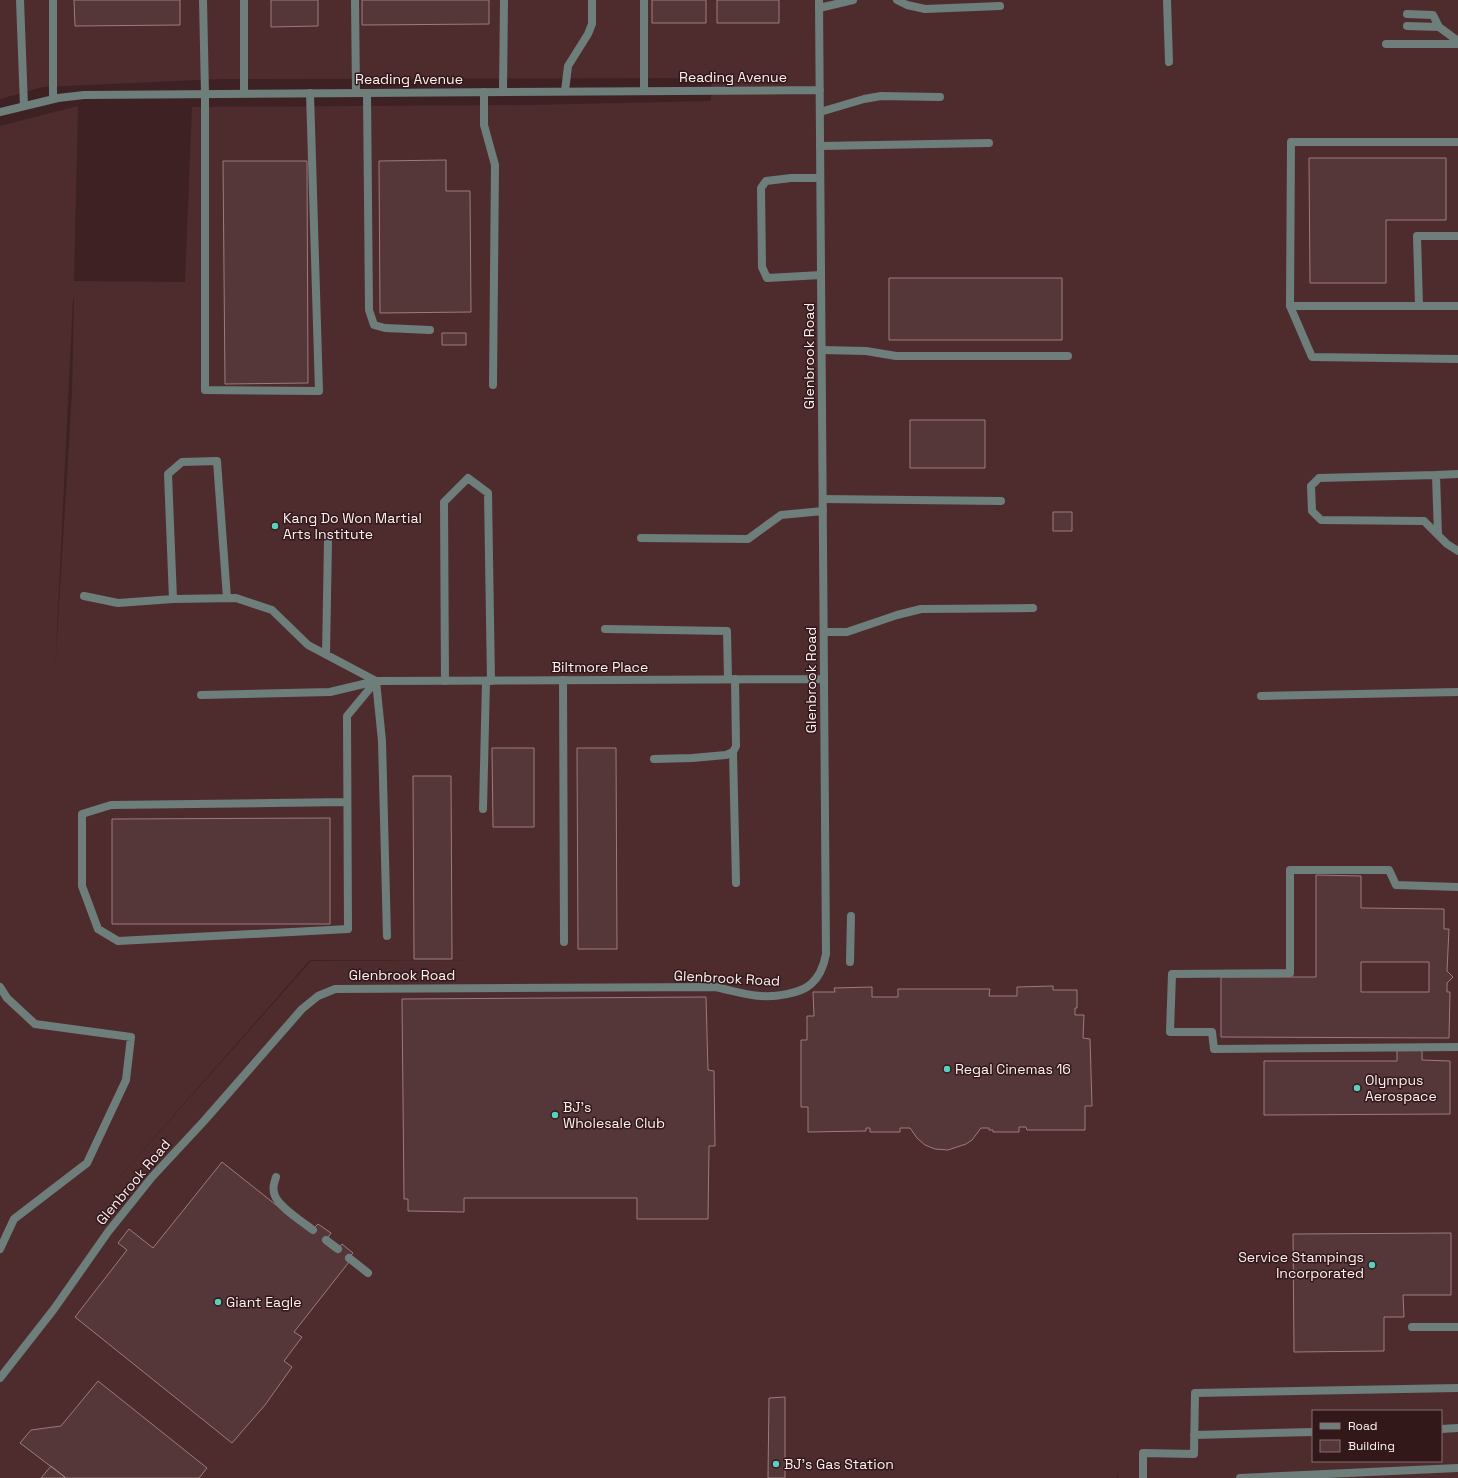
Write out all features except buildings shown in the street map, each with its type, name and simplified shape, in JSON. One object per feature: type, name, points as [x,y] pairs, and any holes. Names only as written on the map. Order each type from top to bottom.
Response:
[{"type":"street","points":[[20,0],[24,106]]},
{"type":"street","points":[[53,0],[53,99]]},
{"type":"street","points":[[202,0],[206,94],[205,390],[319,391],[310,93]]},
{"type":"street","points":[[244,0],[244,94]]},
{"type":"street","points":[[355,0],[356,93]]},
{"type":"street","points":[[502,92],[504,0]]},
{"type":"street","points":[[565,91],[568,66],[588,34],[592,24],[592,0]]},
{"type":"street","points":[[644,0],[644,91]]},
{"type":"street","points":[[819,4],[853,0]]},
{"type":"street","points":[[897,0],[907,5],[925,9],[1000,6]]},
{"type":"street","points":[[1167,0],[1169,62]]},
{"type":"street","name":"Glenbrook Road","points":[[0,1378],[54,1309],[108,1232],[152,1177],[204,1121],[302,1009],[318,996],[335,989],[715,988],[761,996],[790,994],[811,984],[821,970],[826,954],[819,4]]},
{"type":"street","points":[[1407,14],[1433,15],[1439,27],[1458,42]]},
{"type":"street","points":[[1407,26],[1439,27]]},
{"type":"street","points":[[1386,44],[1458,42]]},
{"type":"street","name":"Reading Avenue","points":[[0,112],[53,99],[84,95],[820,90]]},
{"type":"street","points":[[484,92],[484,125],[496,165],[493,385]]},
{"type":"street","points":[[367,93],[369,310],[374,325],[385,328],[430,330]]},
{"type":"street","points":[[820,112],[864,99],[881,96],[940,96]]},
{"type":"street","points":[[1458,142],[1292,142],[1290,306],[1312,357],[1458,359]]},
{"type":"street","points":[[820,146],[989,143]]},
{"type":"street","points":[[820,178],[791,178],[766,181],[761,188],[762,267],[767,278],[821,275]]},
{"type":"street","points":[[1419,305],[1417,236],[1458,236]]},
{"type":"street","points":[[1290,306],[1458,306]]},
{"type":"street","points":[[822,350],[866,351],[896,356],[1068,356]]},
{"type":"street","points":[[173,599],[168,474],[182,462],[210,461],[217,461],[227,598]]},
{"type":"street","points":[[1458,474],[1319,478],[1311,486],[1312,511],[1321,520],[1424,521],[1438,535],[1458,551]]},
{"type":"street","points":[[1436,475],[1438,535]]},
{"type":"street","points":[[445,681],[444,502],[468,478],[488,493],[488,680],[483,808]]},
{"type":"street","points":[[823,499],[1001,501]]},
{"type":"street","points":[[641,538],[748,539],[781,515],[823,511]]},
{"type":"street","points":[[326,654],[328,541]]},
{"type":"street","points":[[84,596],[118,603],[173,599],[236,598],[272,610],[308,645],[376,681]]},
{"type":"street","points":[[824,632],[846,632],[876,621],[921,609],[1033,608]]},
{"type":"street","points":[[605,629],[727,631],[732,679],[736,746],[733,752],[736,883]]},
{"type":"street","name":"Biltmore Place","points":[[376,681],[824,679]]},
{"type":"street","points":[[563,680],[564,942]]},
{"type":"street","points":[[201,695],[330,692],[376,681]]},
{"type":"street","points":[[347,802],[111,805],[82,814],[82,886],[98,929],[118,941],[348,929],[347,802],[346,716],[376,681]]},
{"type":"street","points":[[376,681],[382,741],[387,936]]},
{"type":"street","points":[[1261,696],[1458,692]]},
{"type":"street","points":[[654,759],[726,756],[733,752]]},
{"type":"street","points":[[1458,887],[1396,885],[1389,870],[1290,870],[1290,972],[1172,974],[1170,1032],[1212,1032],[1214,1049],[1458,1047]]},
{"type":"street","points":[[850,962],[851,916]]},
{"type":"street","points":[[0,987],[7,998],[35,1024],[131,1037],[126,1080],[87,1163],[14,1219],[0,1249]]},
{"type":"street","points":[[276,1177],[274,1186],[275,1196],[284,1208],[313,1230]]},
{"type":"street","points":[[326,1240],[338,1249]]},
{"type":"street","points":[[349,1258],[368,1272]]},
{"type":"street","points":[[1412,1327],[1458,1327]]},
{"type":"street","points":[[1143,1478],[1143,1453],[1194,1454],[1195,1393],[1458,1388]]},
{"type":"street","points":[[1442,1429],[1458,1428]]},
{"type":"street","points":[[1194,1435],[1312,1432]]},
{"type":"street","points":[[1240,1478],[1458,1468]]},
{"type":"shaded area","points":[[0,0],[1458,0],[1458,1478],[1118,1478],[1117,1471],[1117,1478],[0,1478],[0,126],[78,106],[74,281],[185,282],[192,107],[531,105],[711,101],[712,78],[220,79],[43,87],[0,99]],"holes":[[[74,299],[72,393],[55,671]],[[310,960],[487,960],[311,961],[85,1216]]]},
{"type":"place","name":"Kang Do Won Martial Arts Institute","points":[[275,526]]},
{"type":"place","name":"Regal Cinemas 16","points":[[947,1069]]},
{"type":"place","name":"Olympus Aerospace","points":[[1357,1088]]},
{"type":"place","name":"BJ's Wholesale Club","points":[[555,1115]]},
{"type":"place","name":"Service Stampings Incorporated","points":[[1372,1265]]},
{"type":"place","name":"Giant Eagle","points":[[218,1302]]},
{"type":"place","name":"BJ’s Gas Station","points":[[776,1464]]}]
